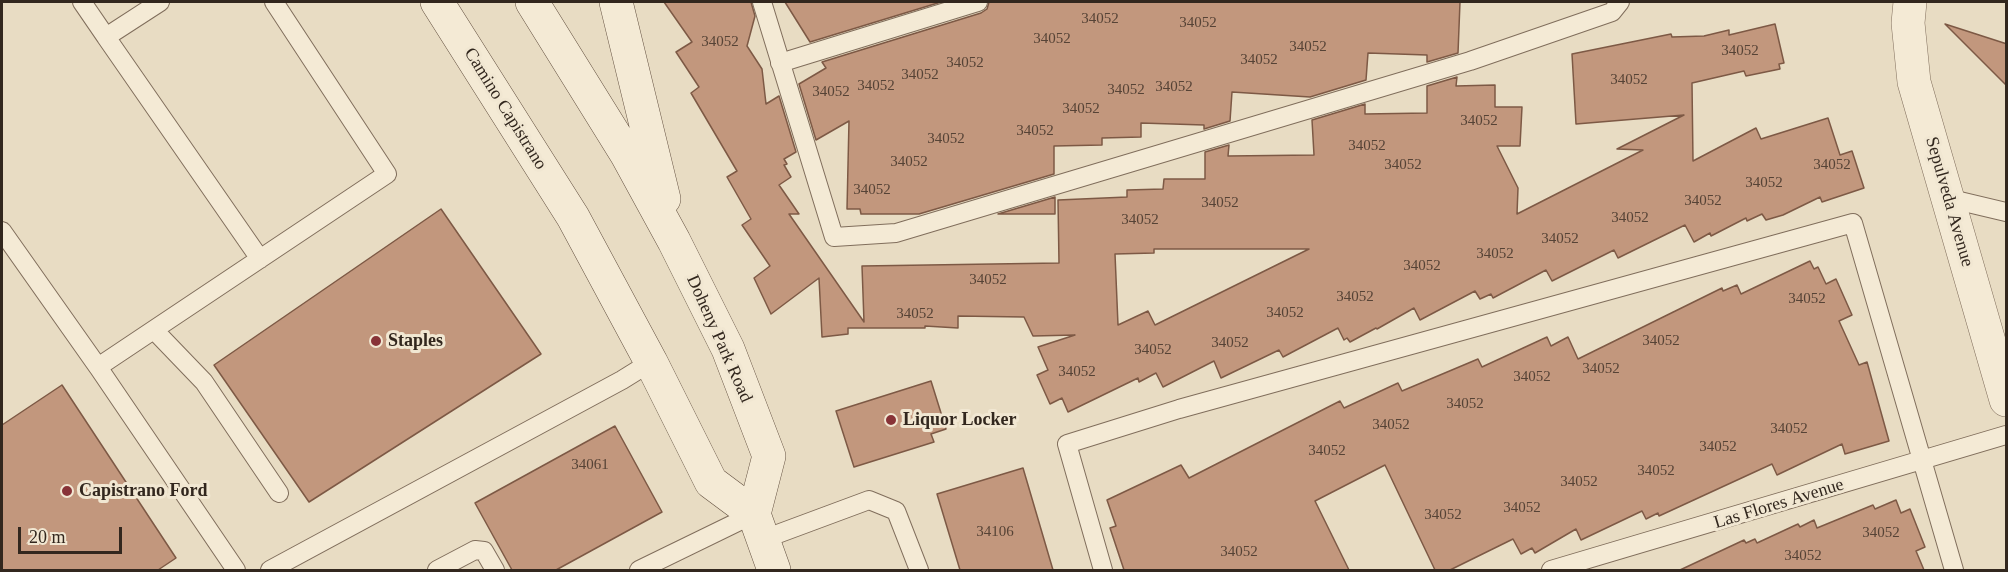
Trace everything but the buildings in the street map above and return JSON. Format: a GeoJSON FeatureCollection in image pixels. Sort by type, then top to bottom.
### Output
{"type":"FeatureCollection","features":[{"type":"Feature","properties":{"kind":"main road","name":"Camino Capistrano"},"geometry":{"type":"LineString","coordinates":[[437,2],[573,217],[651,362]]}},
{"type":"Feature","properties":{"kind":"main road","name":"Doheny Park Road"},"geometry":{"type":"LineString","coordinates":[[532,2],[636,171],[728,349],[769,456],[759,527]]}},
{"type":"Feature","properties":{"kind":"main road"},"geometry":{"type":"LineString","coordinates":[[616,2],[674,241]]}},
{"type":"Feature","properties":{"kind":"main road","name":"Sepulveda Avenue"},"geometry":{"type":"LineString","coordinates":[[1910,2],[1908,23],[1914,82],[2007,400]]}},
{"type":"Feature","properties":{"kind":"main road"},"geometry":{"type":"LineString","coordinates":[[651,362],[711,482],[759,527],[774,570]]}},
{"type":"Feature","properties":{"kind":"lane"},"geometry":{"type":"LineString","coordinates":[[82,2],[260,259]]}},
{"type":"Feature","properties":{"kind":"lane"},"geometry":{"type":"LineString","coordinates":[[106,37],[160,2]]}},
{"type":"Feature","properties":{"kind":"lane"},"geometry":{"type":"LineString","coordinates":[[98,367],[387,174],[274,2]]}},
{"type":"Feature","properties":{"kind":"lane"},"geometry":{"type":"LineString","coordinates":[[762,2],[834,237],[896,233],[1470,61],[1612,12],[1620,2]]}},
{"type":"Feature","properties":{"kind":"lane"},"geometry":{"type":"LineString","coordinates":[[780,63],[978,2]]}},
{"type":"Feature","properties":{"kind":"lane"},"geometry":{"type":"LineString","coordinates":[[1947,198],[2007,212]]}},
{"type":"Feature","properties":{"kind":"lane"},"geometry":{"type":"LineString","coordinates":[[1103,570],[1067,444],[1179,409],[1853,222],[1954,570]]}},
{"type":"Feature","properties":{"kind":"lane"},"geometry":{"type":"LineString","coordinates":[[2,231],[236,570]]}},
{"type":"Feature","properties":{"kind":"lane"},"geometry":{"type":"LineString","coordinates":[[154,330],[204,382],[279,493]]}},
{"type":"Feature","properties":{"kind":"lane"},"geometry":{"type":"LineString","coordinates":[[270,570],[622,380],[651,362]]}},
{"type":"Feature","properties":{"kind":"lane","name":"Las Flores Avenue"},"geometry":{"type":"LineString","coordinates":[[1551,570],[2007,435]]}},
{"type":"Feature","properties":{"kind":"lane"},"geometry":{"type":"LineString","coordinates":[[644,569],[759,527],[869,500],[896,511],[919,570]]}},
{"type":"Feature","properties":{"kind":"lane"},"geometry":{"type":"LineString","coordinates":[[436,570],[475,550],[484,551],[495,570]]}},
{"type":"Feature","properties":{"kind":"place","name":"Staples"},"geometry":{"type":"Point","coordinates":[376,341]}},
{"type":"Feature","properties":{"kind":"place","name":"Liquor Locker"},"geometry":{"type":"Point","coordinates":[891,420]}},
{"type":"Feature","properties":{"kind":"place","name":"Capistrano Ford"},"geometry":{"type":"Point","coordinates":[67,491]}}]}
